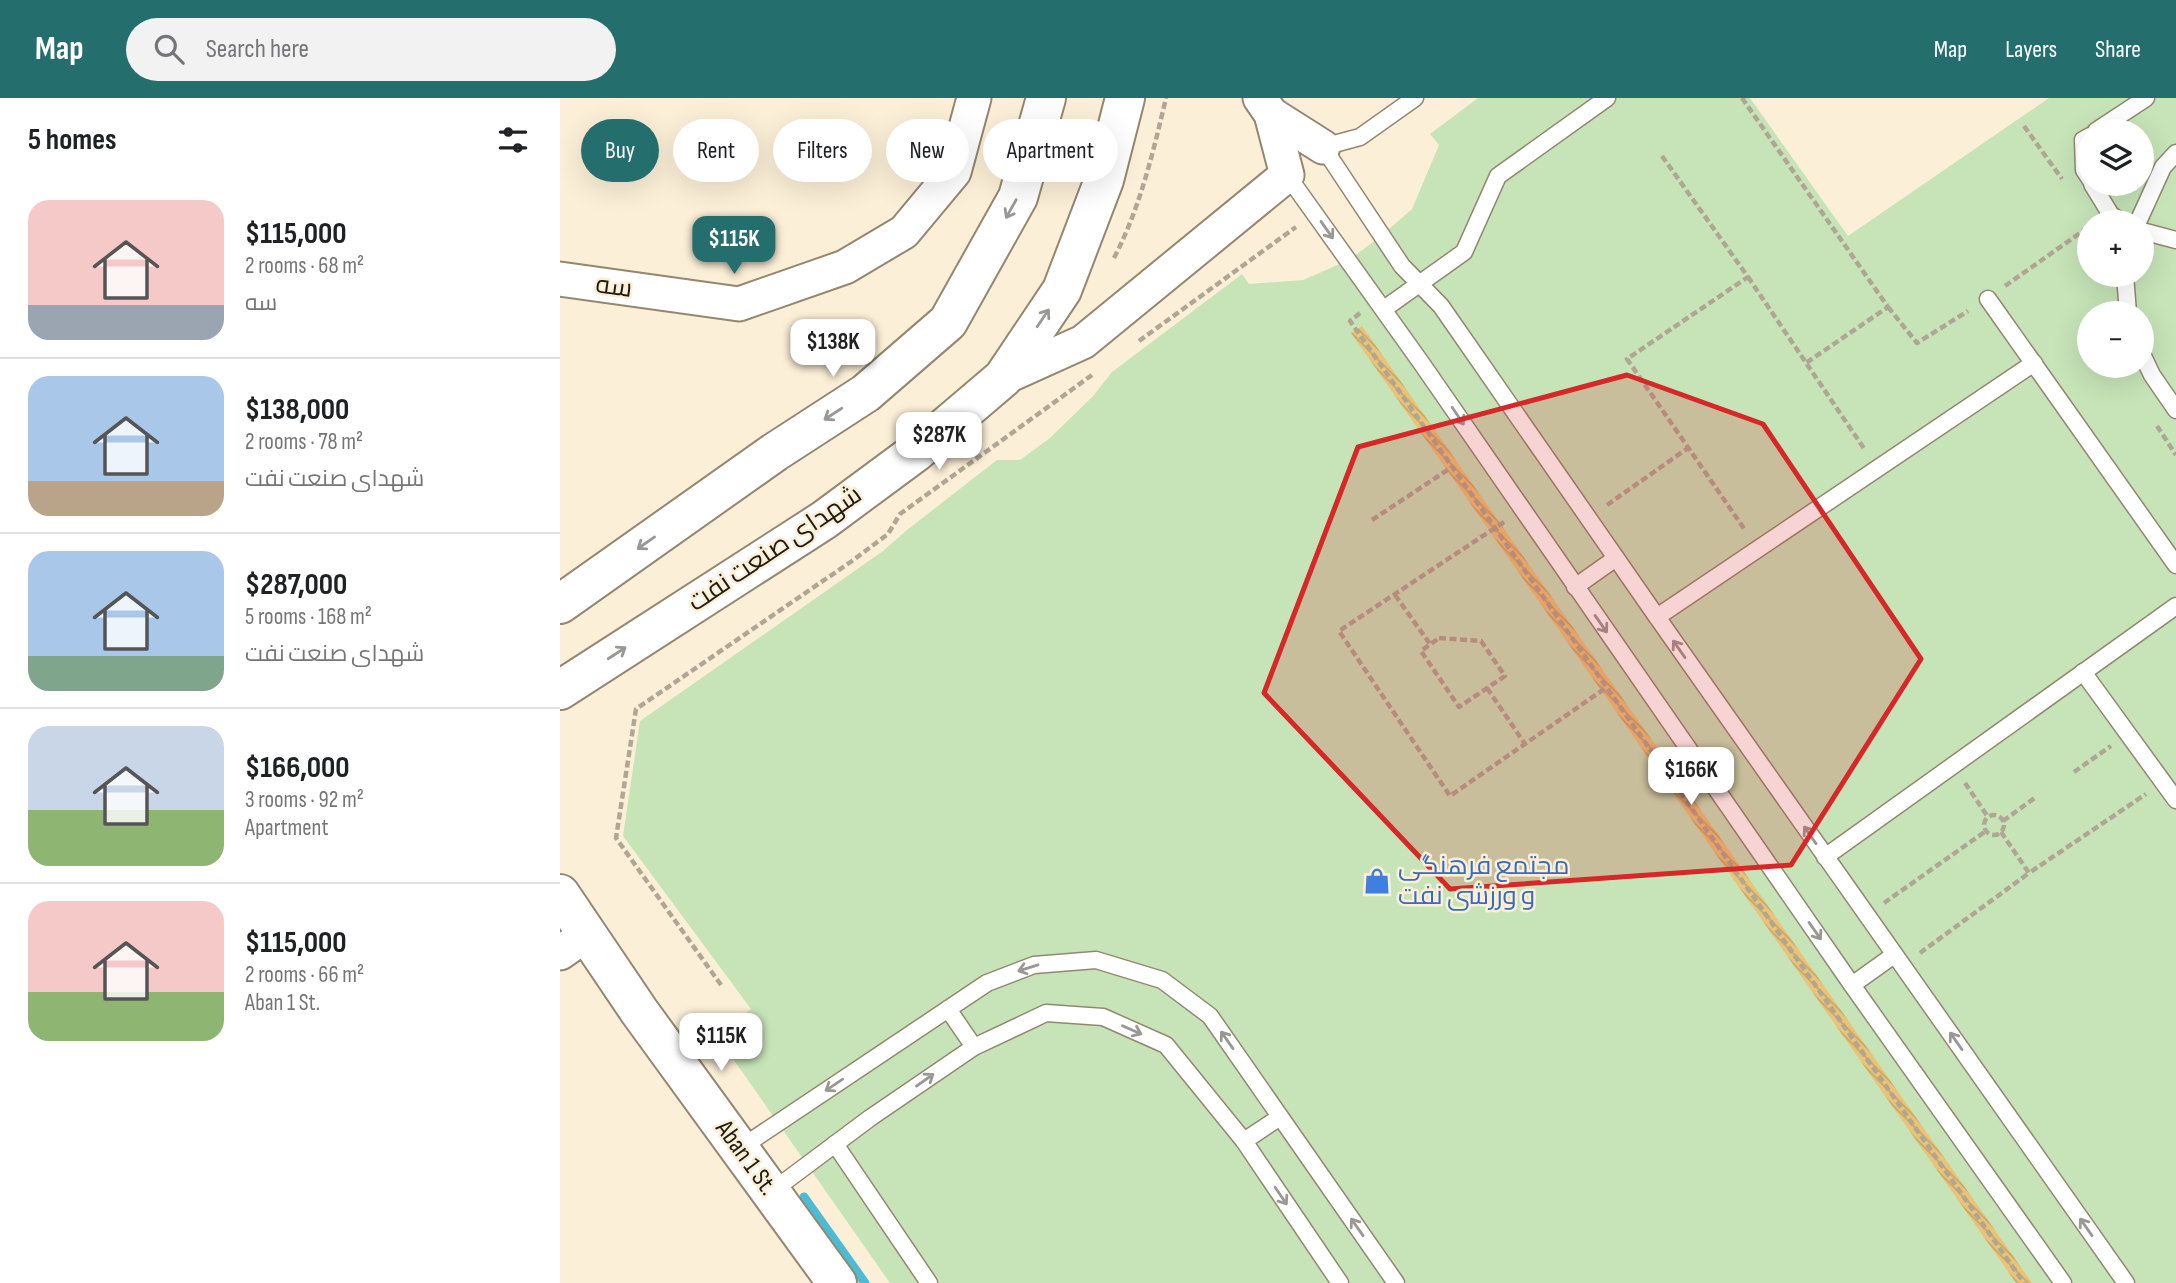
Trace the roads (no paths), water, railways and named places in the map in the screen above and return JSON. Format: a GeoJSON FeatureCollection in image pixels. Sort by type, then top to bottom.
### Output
{"type":"FeatureCollection","features":[{"type":"Feature","properties":{"kind":"main road"},"geometry":{"type":"LineString","coordinates":[[560,604],[775,452],[866,393],[948,322],[1018,197],[1046,98]]}},
{"type":"Feature","properties":{"kind":"main road","name":"شهدای صنعت نفت"},"geometry":{"type":"LineString","coordinates":[[560,690],[824,520],[916,452],[1003,378],[1062,290],[1104,180],[1125,98]]}},
{"type":"Feature","properties":{"kind":"main road","name":"Aban 1 St."},"geometry":{"type":"LineString","coordinates":[[560,894],[573,943],[639,1011],[837,1283]]}},
{"type":"Feature","properties":{"kind":"street","name":"سه"},"geometry":{"type":"LineString","coordinates":[[560,279],[739,304],[845,267],[904,232],[954,172],[974,98]]}},
{"type":"Feature","properties":{"kind":"street"},"geometry":{"type":"LineString","coordinates":[[1003,378],[1083,342],[1287,175],[1266,106]]}},
{"type":"Feature","properties":{"kind":"street"},"geometry":{"type":"LineString","coordinates":[[1266,106],[1323,148]]}},
{"type":"Feature","properties":{"kind":"lane"},"geometry":{"type":"LineString","coordinates":[[1415,98],[1360,137],[1323,148],[1395,256],[1441,306],[2126,1283]]}},
{"type":"Feature","properties":{"kind":"lane"},"geometry":{"type":"LineString","coordinates":[[1381,305],[1419,284],[1464,252],[1498,176],[1607,98]]}},
{"type":"Feature","properties":{"kind":"lane"},"geometry":{"type":"LineString","coordinates":[[2114,119],[2146,98]]}},
{"type":"Feature","properties":{"kind":"lane"},"geometry":{"type":"LineString","coordinates":[[2143,210],[2163,167],[2176,153]]}},
{"type":"Feature","properties":{"kind":"lane"},"geometry":{"type":"LineString","coordinates":[[1287,175],[1381,305],[1852,985],[2063,1283]]}},
{"type":"Feature","properties":{"kind":"lane"},"geometry":{"type":"LineString","coordinates":[[2154,234],[2176,240]]}},
{"type":"Feature","properties":{"kind":"lane"},"geometry":{"type":"LineString","coordinates":[[1988,299],[2176,565]]}},
{"type":"Feature","properties":{"kind":"lane"},"geometry":{"type":"LineString","coordinates":[[1657,617],[2034,363]]}},
{"type":"Feature","properties":{"kind":"lane"},"geometry":{"type":"LineString","coordinates":[[2154,378],[2176,410]]}},
{"type":"Feature","properties":{"kind":"lane"},"geometry":{"type":"LineString","coordinates":[[1575,587],[1616,558]]}},
{"type":"Feature","properties":{"kind":"lane"},"geometry":{"type":"LineString","coordinates":[[1825,856],[2176,606]]}},
{"type":"Feature","properties":{"kind":"lane"},"geometry":{"type":"LineString","coordinates":[[2083,672],[2176,800]]}},
{"type":"Feature","properties":{"kind":"lane"},"geometry":{"type":"LineString","coordinates":[[1852,985],[1894,955]]}},
{"type":"Feature","properties":{"kind":"lane"},"geometry":{"type":"LineString","coordinates":[[739,1149],[987,983],[1034,965],[1096,960],[1162,979],[1210,1016],[1396,1283]]}},
{"type":"Feature","properties":{"kind":"lane"},"geometry":{"type":"LineString","coordinates":[[948,1009],[974,1047]]}},
{"type":"Feature","properties":{"kind":"lane"},"geometry":{"type":"LineString","coordinates":[[771,1192],[974,1047],[1046,1013],[1104,1017],[1166,1045],[1244,1142],[1340,1283]]}},
{"type":"Feature","properties":{"kind":"lane"},"geometry":{"type":"LineString","coordinates":[[1244,1142],[1280,1117]]}},
{"type":"Feature","properties":{"kind":"lane"},"geometry":{"type":"LineString","coordinates":[[835,1144],[929,1283]]}},
{"type":"Feature","properties":{"kind":"waterway"},"geometry":{"type":"LineString","coordinates":[[804,1197],[865,1283]]}},
{"type":"Feature","properties":{"kind":"place","name":"مجتمع فرهنگى و ورزشى نفت"},"geometry":{"type":"Point","coordinates":[1377,881]}}]}
